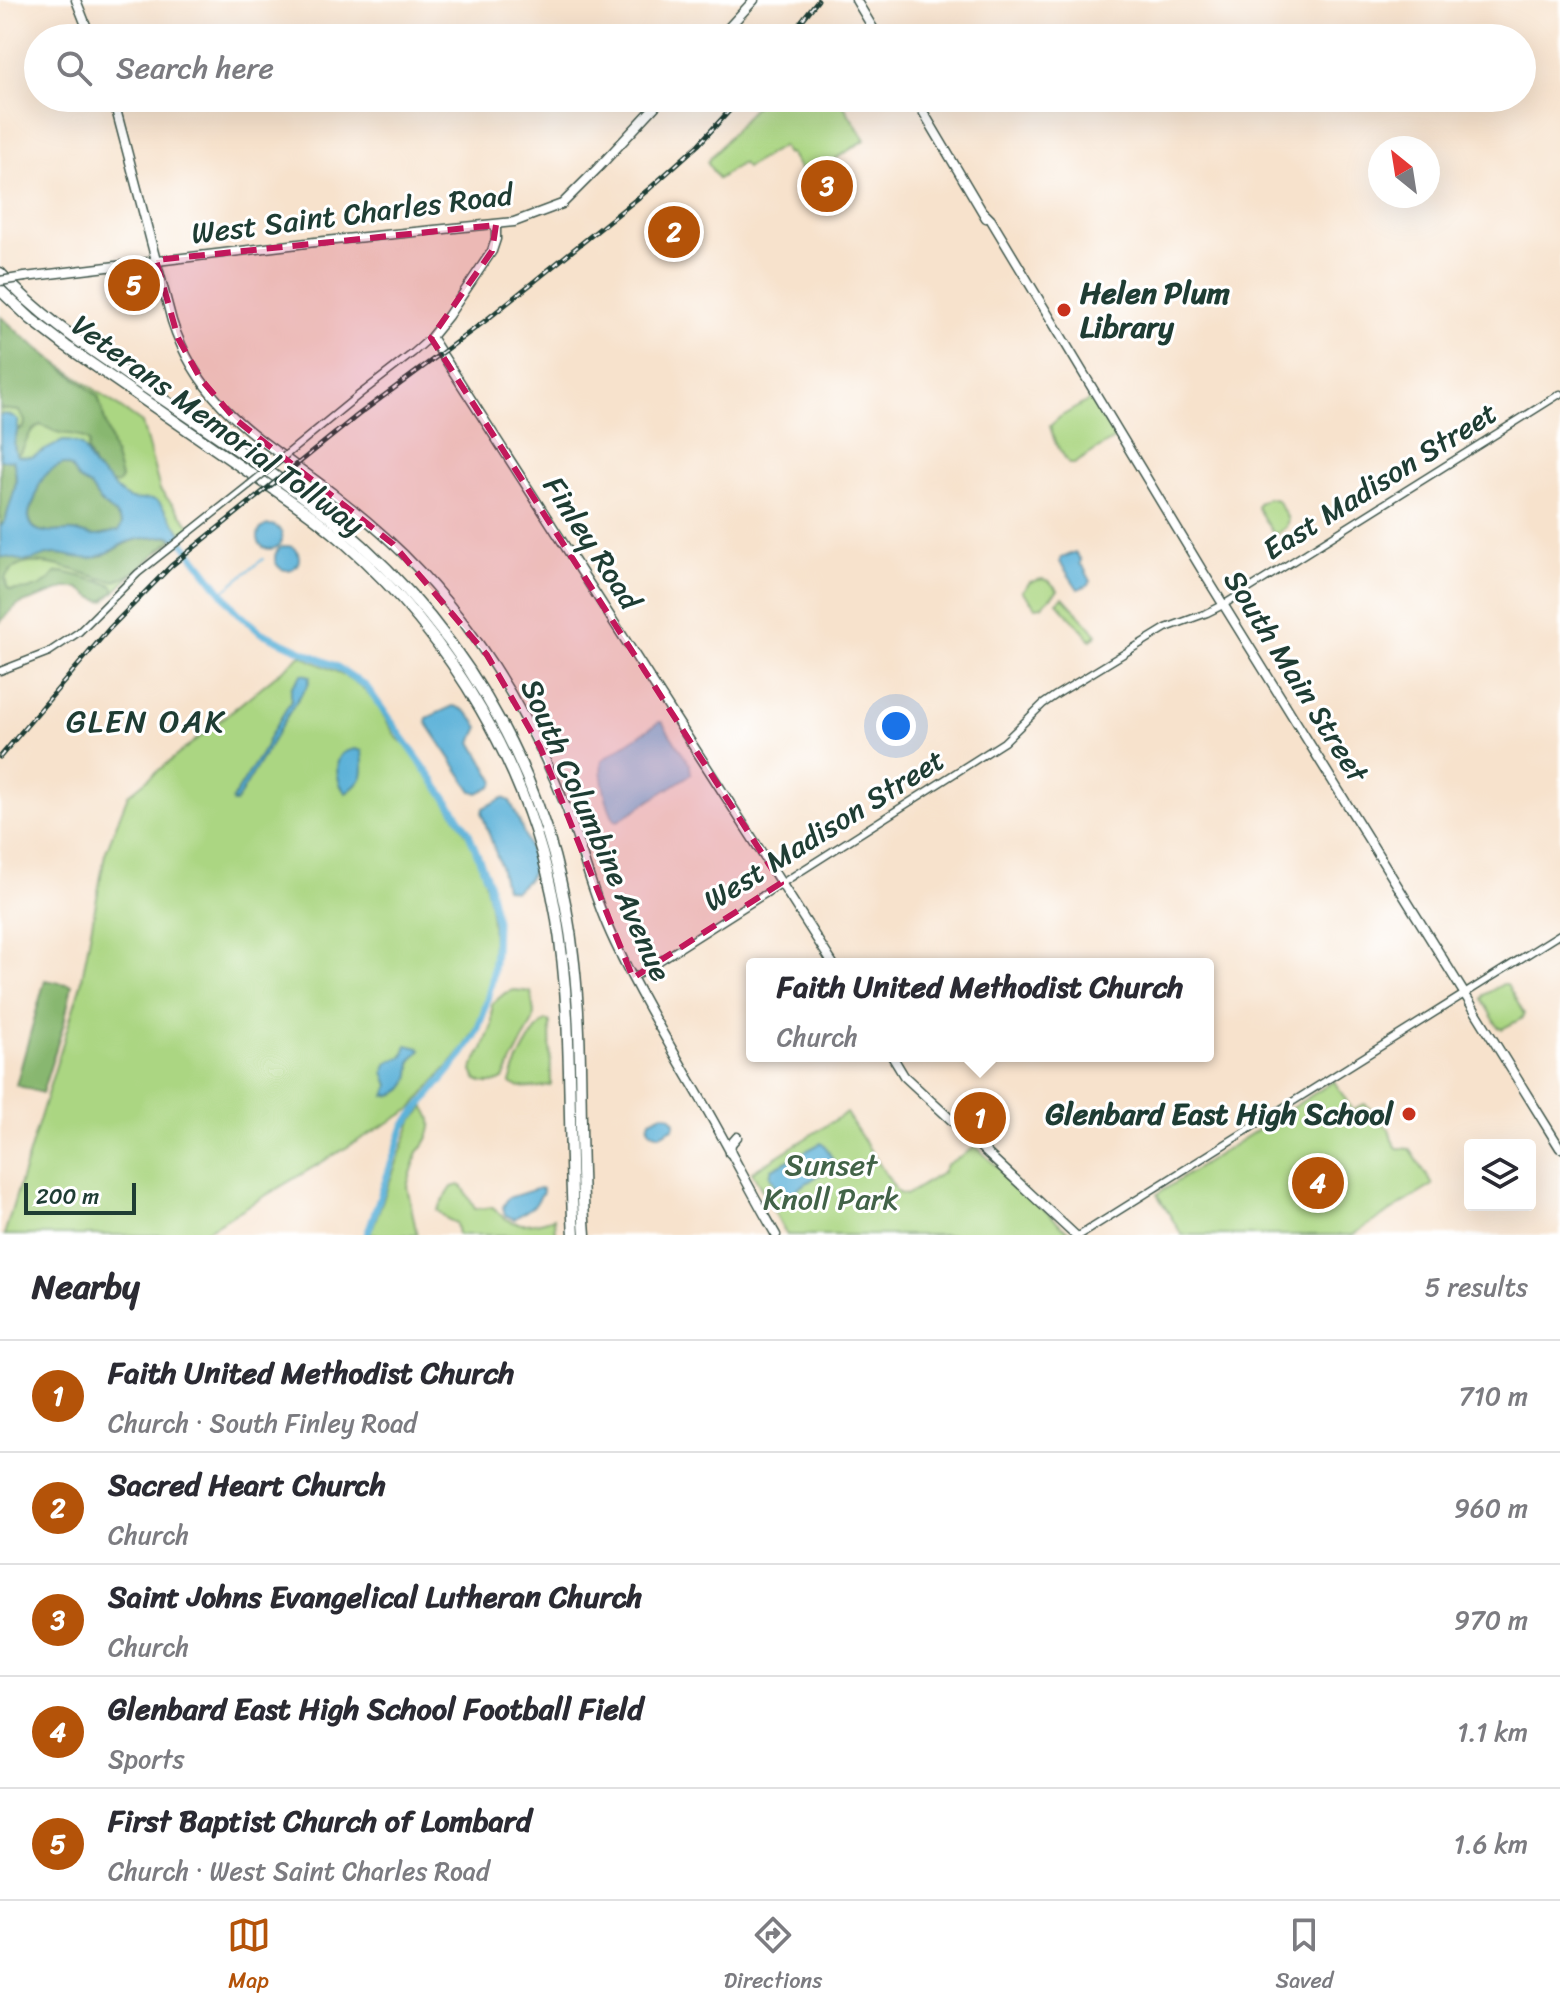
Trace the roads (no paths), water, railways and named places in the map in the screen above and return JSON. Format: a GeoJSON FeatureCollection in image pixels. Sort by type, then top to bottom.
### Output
{"type":"FeatureCollection","features":[{"type":"Feature","properties":{"kind":"highway","name":"Veterans Memorial Tollway"},"geometry":{"type":"LineString","coordinates":[[0,273],[72,337],[297,491],[356,538],[422,606],[479,685],[504,728],[529,783],[553,850],[566,909],[577,993],[585,1235]]}},
{"type":"Feature","properties":{"kind":"highway","name":"Veterans Memorial Tollway"},"geometry":{"type":"LineString","coordinates":[[0,290],[66,346],[289,500],[343,541],[379,574],[413,612],[476,701],[518,786],[541,852],[556,912],[566,995],[574,1235]]}},
{"type":"Feature","properties":{"kind":"main road"},"geometry":{"type":"LineString","coordinates":[[76,0],[85,24]]}},
{"type":"Feature","properties":{"kind":"main road"},"geometry":{"type":"LineString","coordinates":[[732,24],[754,0]]}},
{"type":"Feature","properties":{"kind":"main road"},"geometry":{"type":"LineString","coordinates":[[856,0],[871,24]]}},
{"type":"Feature","properties":{"kind":"main road","name":"South Columbine Avenue"},"geometry":{"type":"LineString","coordinates":[[117,112],[178,338],[192,366],[211,393],[257,439],[333,493],[393,544],[421,572],[487,655],[540,747],[566,807],[607,924],[633,978],[776,1235]]}},
{"type":"Feature","properties":{"kind":"main road","name":"West Saint Charles Road"},"geometry":{"type":"LineString","coordinates":[[0,281],[156,260],[521,220],[562,204],[650,112]]}},
{"type":"Feature","properties":{"kind":"main road","name":"South Main Street"},"geometry":{"type":"LineString","coordinates":[[923,112],[1223,605],[1560,1148]]}},
{"type":"Feature","properties":{"kind":"main road"},"geometry":{"type":"LineString","coordinates":[[431,337],[492,251],[496,225]]}},
{"type":"Feature","properties":{"kind":"main road","name":"Finley Road"},"geometry":{"type":"LineString","coordinates":[[431,337],[829,958]]}},
{"type":"Feature","properties":{"kind":"main road"},"geometry":{"type":"LineString","coordinates":[[896,1062],[904,1076],[1078,1235]]}},
{"type":"Feature","properties":{"kind":"main road"},"geometry":{"type":"LineString","coordinates":[[722,1138],[737,1137],[731,1144],[730,1153]]}},
{"type":"Feature","properties":{"kind":"street"},"geometry":{"type":"LineString","coordinates":[[0,671],[37,657],[70,639],[130,580],[431,337]]}},
{"type":"Feature","properties":{"kind":"street","name":"East Madison Street"},"geometry":{"type":"LineString","coordinates":[[1223,605],[1560,394]]}},
{"type":"Feature","properties":{"kind":"street","name":"West Madison Street"},"geometry":{"type":"LineString","coordinates":[[633,978],[1004,742],[1047,700],[1166,628],[1223,605]]}},
{"type":"Feature","properties":{"kind":"street"},"geometry":{"type":"LineString","coordinates":[[1078,1235],[1560,934]]}},
{"type":"Feature","properties":{"kind":"water"},"geometry":{"type":"Polygon","coordinates":[[[4,414],[18,420],[14,447],[17,456],[32,457],[63,441],[77,443],[116,490],[135,500],[158,502],[181,533],[173,539],[171,536],[132,540],[93,558],[55,554],[25,561],[0,557],[0,527],[6,518],[16,479],[13,460],[0,460],[0,416],[4,414]],[[63,464],[48,472],[42,480],[29,512],[31,525],[40,531],[74,531],[92,536],[119,531],[122,525],[116,515],[99,500],[90,486],[79,480],[71,467],[63,464]]]}},
{"type":"Feature","properties":{"kind":"water"},"geometry":{"type":"Polygon","coordinates":[[[270,525],[279,528],[282,537],[279,546],[270,549],[261,546],[258,537],[261,528],[270,525]]]}},
{"type":"Feature","properties":{"kind":"water"},"geometry":{"type":"Polygon","coordinates":[[[287,546],[296,549],[299,558],[296,567],[287,570],[278,567],[275,558],[278,549],[287,546]]]}},
{"type":"Feature","properties":{"kind":"water"},"geometry":{"type":"Polygon","coordinates":[[[1075,552],[1091,581],[1078,589],[1060,562],[1061,558],[1075,552]]]}},
{"type":"Feature","properties":{"kind":"water"},"geometry":{"type":"Polygon","coordinates":[[[302,674],[310,676],[308,685],[236,802],[233,802],[291,701],[291,688],[302,674]]]}},
{"type":"Feature","properties":{"kind":"water"},"geometry":{"type":"Polygon","coordinates":[[[453,706],[465,711],[479,727],[472,742],[495,782],[478,793],[472,791],[426,722],[427,718],[453,706]]]}},
{"type":"Feature","properties":{"kind":"water"},"geometry":{"type":"Polygon","coordinates":[[[662,722],[690,765],[691,774],[618,821],[615,820],[604,791],[602,760],[662,722]]]}},
{"type":"Feature","properties":{"kind":"water"},"geometry":{"type":"Polygon","coordinates":[[[355,749],[362,751],[362,775],[346,793],[339,780],[339,758],[355,749]]]}},
{"type":"Feature","properties":{"kind":"water"},"geometry":{"type":"Polygon","coordinates":[[[503,798],[510,801],[513,807],[533,861],[531,874],[514,891],[505,888],[482,814],[483,808],[503,798]]]}},
{"type":"Feature","properties":{"kind":"water"},"geometry":{"type":"Polygon","coordinates":[[[407,1045],[421,1050],[411,1061],[407,1084],[399,1092],[385,1096],[389,1085],[384,1073],[387,1065],[403,1057],[407,1045]]]}},
{"type":"Feature","properties":{"kind":"water"},"geometry":{"type":"Polygon","coordinates":[[[663,1114],[675,1122],[673,1128],[660,1135],[651,1132],[648,1127],[650,1120],[663,1114]]]}},
{"type":"Feature","properties":{"kind":"water"},"geometry":{"type":"Polygon","coordinates":[[[821,1143],[834,1162],[833,1166],[786,1196],[780,1195],[770,1176],[772,1169],[821,1143]]]}},
{"type":"Feature","properties":{"kind":"water"},"geometry":{"type":"Polygon","coordinates":[[[539,1188],[543,1192],[535,1205],[514,1219],[505,1215],[503,1207],[508,1198],[539,1188]]]}},
{"type":"Feature","properties":{"kind":"waterway"},"geometry":{"type":"LineString","coordinates":[[178,536],[236,611],[260,632],[337,667],[366,686],[468,831],[488,881],[496,921],[492,980],[484,1012],[475,1036],[459,1059],[404,1126],[367,1235]]}},
{"type":"Feature","properties":{"kind":"waterway"},"geometry":{"type":"LineString","coordinates":[[221,593],[263,559]]}},
{"type":"Feature","properties":{"kind":"railway"},"geometry":{"type":"LineString","coordinates":[[799,24],[818,0]]}},
{"type":"Feature","properties":{"kind":"railway"},"geometry":{"type":"LineString","coordinates":[[0,757],[109,629],[171,566],[358,415],[485,321],[649,189],[698,145],[728,112]]}},
{"type":"Feature","properties":{"kind":"place","name":"Saint Johns Evangelical Lutheran Church"},"geometry":{"type":"Point","coordinates":[827,186]}},
{"type":"Feature","properties":{"kind":"place","name":"Sacred Heart Church"},"geometry":{"type":"Point","coordinates":[674,232]}},
{"type":"Feature","properties":{"kind":"place","name":"First Baptist Church of Lombard"},"geometry":{"type":"Point","coordinates":[134,285]}},
{"type":"Feature","properties":{"kind":"place","name":"Helen Plum Library"},"geometry":{"type":"Point","coordinates":[1064,310]}},
{"type":"Feature","properties":{"kind":"place","name":"Glenbard East High School"},"geometry":{"type":"Point","coordinates":[1409,1114]}},
{"type":"Feature","properties":{"kind":"place","name":"Faith United Methodist Church"},"geometry":{"type":"Point","coordinates":[980,1118]}},
{"type":"Feature","properties":{"kind":"place","name":"Glenbard East High School Football Field"},"geometry":{"type":"Point","coordinates":[1318,1183]}},
{"type":"Feature","properties":{"kind":"district","name":"GLEN OAK"},"geometry":{"type":"Point","coordinates":[146,721]}},
{"type":"Feature","properties":{"kind":"park label","name":"Sunset Knoll Park"},"geometry":{"type":"Point","coordinates":[831,1182]}}]}
